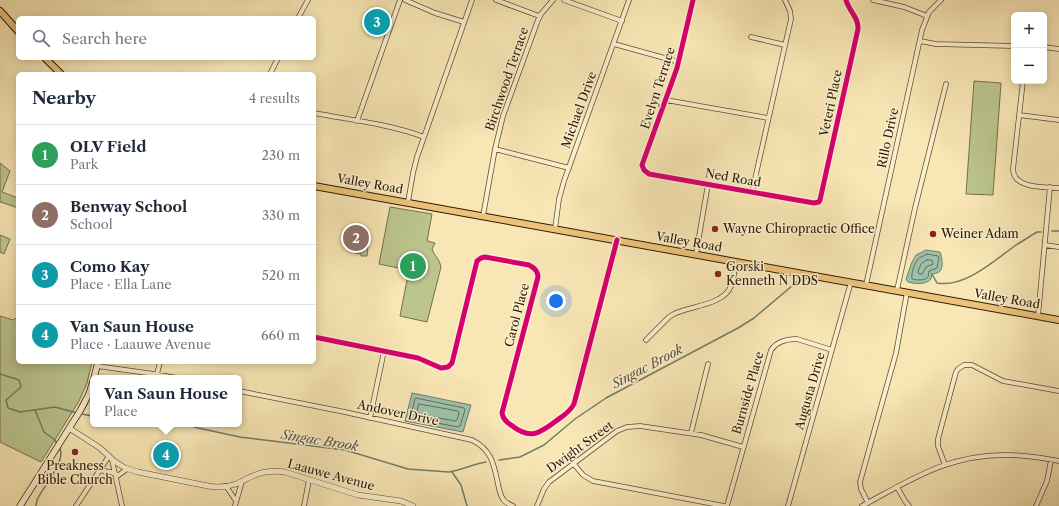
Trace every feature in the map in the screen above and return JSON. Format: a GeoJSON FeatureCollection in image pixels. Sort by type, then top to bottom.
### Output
{"type":"FeatureCollection","features":[{"type":"Feature","properties":{"kind":"main road"},"geometry":{"type":"LineString","coordinates":[[0,11],[16,29]]}},
{"type":"Feature","properties":{"kind":"main road"},"geometry":{"type":"LineString","coordinates":[[47,60],[59,72]]}},
{"type":"Feature","properties":{"kind":"main road","name":"Valley Road"},"geometry":{"type":"LineString","coordinates":[[316,186],[1059,320]]}},
{"type":"Feature","properties":{"kind":"main road"},"geometry":{"type":"LineString","coordinates":[[95,375],[98,364]]}},
{"type":"Feature","properties":{"kind":"main road"},"geometry":{"type":"LineString","coordinates":[[20,506],[79,413],[90,391]]}},
{"type":"Feature","properties":{"kind":"street"},"geometry":{"type":"LineString","coordinates":[[299,16],[308,0]]}},
{"type":"Feature","properties":{"kind":"street"},"geometry":{"type":"LineString","coordinates":[[357,121],[400,0]]}},
{"type":"Feature","properties":{"kind":"street"},"geometry":{"type":"LineString","coordinates":[[405,0],[435,13],[464,22]]}},
{"type":"Feature","properties":{"kind":"street"},"geometry":{"type":"LineString","coordinates":[[408,202],[414,165],[472,0]]}},
{"type":"Feature","properties":{"kind":"street"},"geometry":{"type":"LineString","coordinates":[[496,0],[539,16]]}},
{"type":"Feature","properties":{"kind":"street","name":"Birchwood Terrace"},"geometry":{"type":"LineString","coordinates":[[483,216],[495,149],[503,116],[539,16],[553,0]]}},
{"type":"Feature","properties":{"kind":"street"},"geometry":{"type":"LineString","coordinates":[[564,0],[622,20]]}},
{"type":"Feature","properties":{"kind":"street","name":"Michael Drive"},"geometry":{"type":"LineString","coordinates":[[554,229],[561,192],[629,0]]}},
{"type":"Feature","properties":{"kind":"street","name":"Evelyn Terrace"},"geometry":{"type":"LineString","coordinates":[[654,174],[646,172],[642,165],[679,62],[693,0]]}},
{"type":"Feature","properties":{"kind":"street"},"geometry":{"type":"LineString","coordinates":[[752,192],[791,16],[789,6],[785,0]]}},
{"type":"Feature","properties":{"kind":"street","name":"Veteri Place"},"geometry":{"type":"LineString","coordinates":[[809,202],[817,203],[820,200],[858,29],[857,20],[846,0]]}},
{"type":"Feature","properties":{"kind":"street"},"geometry":{"type":"LineString","coordinates":[[873,0],[904,7],[928,16]]}},
{"type":"Feature","properties":{"kind":"street","name":"Rillo Drive"},"geometry":{"type":"LineString","coordinates":[[866,285],[922,30],[928,16],[940,0]]}},
{"type":"Feature","properties":{"kind":"street"},"geometry":{"type":"LineString","coordinates":[[751,37],[785,45]]}},
{"type":"Feature","properties":{"kind":"street"},"geometry":{"type":"LineString","coordinates":[[920,40],[936,44],[1011,46]]}},
{"type":"Feature","properties":{"kind":"street"},"geometry":{"type":"LineString","coordinates":[[614,44],[679,62]]}},
{"type":"Feature","properties":{"kind":"street"},"geometry":{"type":"LineString","coordinates":[[1047,47],[1059,49]]}},
{"type":"Feature","properties":{"kind":"street"},"geometry":{"type":"LineString","coordinates":[[271,72],[277,60]]}},
{"type":"Feature","properties":{"kind":"street"},"geometry":{"type":"LineString","coordinates":[[897,290],[915,208],[946,84]]}},
{"type":"Feature","properties":{"kind":"street"},"geometry":{"type":"LineString","coordinates":[[1023,84],[1013,169],[1014,176],[1023,184],[1059,188]]}},
{"type":"Feature","properties":{"kind":"street"},"geometry":{"type":"LineString","coordinates":[[666,100],[768,118]]}},
{"type":"Feature","properties":{"kind":"street"},"geometry":{"type":"LineString","coordinates":[[316,113],[403,130],[424,137]]}},
{"type":"Feature","properties":{"kind":"street"},"geometry":{"type":"LineString","coordinates":[[1019,115],[1059,120]]}},
{"type":"Feature","properties":{"kind":"street"},"geometry":{"type":"LineString","coordinates":[[495,149],[569,168]]}},
{"type":"Feature","properties":{"kind":"street","name":"Ned Road"},"geometry":{"type":"LineString","coordinates":[[654,174],[809,202]]}},
{"type":"Feature","properties":{"kind":"street"},"geometry":{"type":"LineString","coordinates":[[696,254],[708,184]]}},
{"type":"Feature","properties":{"kind":"street"},"geometry":{"type":"LineString","coordinates":[[1038,316],[1050,187]]}},
{"type":"Feature","properties":{"kind":"street","name":"Carol Place"},"geometry":{"type":"LineString","coordinates":[[316,337],[418,358],[438,367],[445,368],[452,363],[477,261],[485,257],[532,266],[537,271],[538,277],[502,416],[505,421],[517,430],[531,434],[540,432],[566,414],[574,404],[617,240]]}},
{"type":"Feature","properties":{"kind":"street"},"geometry":{"type":"LineString","coordinates":[[1045,244],[1059,247]]}},
{"type":"Feature","properties":{"kind":"street"},"geometry":{"type":"LineString","coordinates":[[646,340],[674,314],[717,300],[726,294],[732,285],[736,261]]}},
{"type":"Feature","properties":{"kind":"street","name":"Augusta Drive"},"geometry":{"type":"LineString","coordinates":[[788,506],[851,282]]}},
{"type":"Feature","properties":{"kind":"street"},"geometry":{"type":"LineString","coordinates":[[868,503],[861,489],[860,482],[896,353],[907,292]]}},
{"type":"Feature","properties":{"kind":"street","name":"Burnside Place"},"geometry":{"type":"LineString","coordinates":[[727,506],[768,359],[774,346],[786,340],[797,339],[832,350]]}},
{"type":"Feature","properties":{"kind":"street"},"geometry":{"type":"LineString","coordinates":[[370,418],[384,351]]}},
{"type":"Feature","properties":{"kind":"street"},"geometry":{"type":"LineString","coordinates":[[98,364],[162,375]]}},
{"type":"Feature","properties":{"kind":"street"},"geometry":{"type":"LineString","coordinates":[[157,374],[160,364]]}},
{"type":"Feature","properties":{"kind":"street"},"geometry":{"type":"LineString","coordinates":[[691,433],[708,364]]}},
{"type":"Feature","properties":{"kind":"street"},"geometry":{"type":"LineString","coordinates":[[944,465],[938,446],[938,439],[956,372],[964,365],[972,365],[1003,381],[1059,391]]}},
{"type":"Feature","properties":{"kind":"street","name":"Andover Drive"},"geometry":{"type":"LineString","coordinates":[[242,392],[467,438],[478,442],[485,448],[491,458],[502,499],[513,506]]}},
{"type":"Feature","properties":{"kind":"street","name":"Dwight Street"},"geometry":{"type":"LineString","coordinates":[[537,506],[544,489],[549,482],[617,431],[627,427],[640,426],[691,433],[743,447]]}},
{"type":"Feature","properties":{"kind":"street","name":"Laauwe Avenue"},"geometry":{"type":"LineString","coordinates":[[69,428],[100,448],[120,465],[138,472],[219,488],[235,484],[265,472],[285,472],[358,495],[401,502],[413,506]]}},
{"type":"Feature","properties":{"kind":"street"},"geometry":{"type":"LineString","coordinates":[[862,506],[919,475],[944,465],[970,458],[997,455],[1025,456],[1059,461]]}},
{"type":"Feature","properties":{"kind":"street"},"geometry":{"type":"LineString","coordinates":[[76,506],[99,470],[110,457]]}},
{"type":"Feature","properties":{"kind":"street"},"geometry":{"type":"LineString","coordinates":[[110,457],[116,476],[122,506]]}},
{"type":"Feature","properties":{"kind":"street"},"geometry":{"type":"LineString","coordinates":[[1036,506],[1047,481],[1051,460]]}},
{"type":"Feature","properties":{"kind":"street"},"geometry":{"type":"LineString","coordinates":[[573,463],[583,475],[593,480],[724,506]]}},
{"type":"Feature","properties":{"kind":"street"},"geometry":{"type":"LineString","coordinates":[[116,476],[127,469]]}},
{"type":"Feature","properties":{"kind":"street"},"geometry":{"type":"LineString","coordinates":[[99,470],[110,472],[116,476]]}},
{"type":"Feature","properties":{"kind":"street"},"geometry":{"type":"LineString","coordinates":[[304,506],[309,480]]}},
{"type":"Feature","properties":{"kind":"street"},"geometry":{"type":"LineString","coordinates":[[235,504],[242,481]]}},
{"type":"Feature","properties":{"kind":"street"},"geometry":{"type":"LineString","coordinates":[[226,486],[235,504]]}},
{"type":"Feature","properties":{"kind":"street"},"geometry":{"type":"LineString","coordinates":[[897,487],[905,501],[910,506]]}},
{"type":"Feature","properties":{"kind":"green space"},"geometry":{"type":"Polygon","coordinates":[[[974,81],[1001,83],[993,195],[966,194],[974,81]]]}},
{"type":"Feature","properties":{"kind":"green space"},"geometry":{"type":"Polygon","coordinates":[[[0,163],[10,171],[2,192],[16,197],[16,207],[0,202],[0,163]]]}},
{"type":"Feature","properties":{"kind":"green space"},"geometry":{"type":"Polygon","coordinates":[[[390,207],[432,214],[427,241],[435,243],[432,249],[441,267],[427,322],[400,316],[409,270],[379,264],[390,207]]]}},
{"type":"Feature","properties":{"kind":"green space"},"geometry":{"type":"Polygon","coordinates":[[[0,235],[10,239],[4,254],[0,252],[0,235]]]}},
{"type":"Feature","properties":{"kind":"green space"},"geometry":{"type":"Polygon","coordinates":[[[356,245],[368,247],[367,256],[361,256],[361,254],[355,253],[356,245]]]}},
{"type":"Feature","properties":{"kind":"green space"},"geometry":{"type":"Polygon","coordinates":[[[0,316],[13,320],[16,318],[16,364],[92,364],[87,383],[79,401],[41,462],[0,442],[0,316]]]}},
{"type":"Feature","properties":{"kind":"water"},"geometry":{"type":"Polygon","coordinates":[[[926,250],[940,252],[942,262],[941,270],[938,273],[932,274],[929,281],[917,284],[908,282],[906,279],[912,262],[916,255],[926,250]]]}},
{"type":"Feature","properties":{"kind":"water"},"geometry":{"type":"Polygon","coordinates":[[[412,393],[471,405],[463,432],[405,421],[412,393]]]}},
{"type":"Feature","properties":{"kind":"waterway"},"geometry":{"type":"LineString","coordinates":[[1052,231],[1059,231]]}},
{"type":"Feature","properties":{"kind":"waterway"},"geometry":{"type":"LineString","coordinates":[[932,274],[937,283],[948,283],[969,277],[979,272],[1016,245],[1037,232],[1041,232]]}},
{"type":"Feature","properties":{"kind":"waterway","name":"Singac Brook"},"geometry":{"type":"LineString","coordinates":[[499,460],[520,457],[544,445],[575,419],[606,398],[754,318],[799,280]]}},
{"type":"Feature","properties":{"kind":"waterway","name":"Singac Brook"},"geometry":{"type":"LineString","coordinates":[[0,374],[19,380],[21,387],[6,400],[8,408],[20,412],[55,407],[77,413]]}},
{"type":"Feature","properties":{"kind":"waterway"},"geometry":{"type":"LineString","coordinates":[[35,410],[44,432],[55,440],[57,444]]}},
{"type":"Feature","properties":{"kind":"waterway","name":"Singac Brook"},"geometry":{"type":"LineString","coordinates":[[81,414],[90,416]]}},
{"type":"Feature","properties":{"kind":"waterway","name":"Singac Brook"},"geometry":{"type":"LineString","coordinates":[[195,427],[240,437],[345,450],[408,469],[449,472],[486,462]]}},
{"type":"Feature","properties":{"kind":"waterway"},"geometry":{"type":"LineString","coordinates":[[36,506],[37,500],[53,474],[60,459],[61,453],[59,447]]}},
{"type":"Feature","properties":{"kind":"waterway","name":"Singac Brook"},"geometry":{"type":"LineString","coordinates":[[452,472],[461,485],[467,506]]}},
{"type":"Feature","properties":{"kind":"cycle path"},"geometry":{"type":"LineString","coordinates":[[693,0],[677,68],[642,165],[644,170],[649,174],[814,203],[819,202],[820,200],[858,29],[857,21],[846,0]]}},
{"type":"Feature","properties":{"kind":"cycle path"},"geometry":{"type":"LineString","coordinates":[[316,337],[418,358],[441,368],[448,367],[452,363],[477,261],[485,257],[529,265],[536,270],[538,277],[502,413],[506,421],[518,430],[524,433],[534,434],[550,426],[566,414],[574,404],[617,240]]}},
{"type":"Feature","properties":{"kind":"place","name":"Como Kay"},"geometry":{"type":"Point","coordinates":[377,22]}},
{"type":"Feature","properties":{"kind":"place","name":"Wayne Chiropractic Office"},"geometry":{"type":"Point","coordinates":[715,229]}},
{"type":"Feature","properties":{"kind":"place","name":"Weiner Adam"},"geometry":{"type":"Point","coordinates":[933,234]}},
{"type":"Feature","properties":{"kind":"place","name":"Benway School"},"geometry":{"type":"Point","coordinates":[356,238]}},
{"type":"Feature","properties":{"kind":"place","name":"OLV Field"},"geometry":{"type":"Point","coordinates":[413,266]}},
{"type":"Feature","properties":{"kind":"place","name":"Gorski Kenneth N DDS"},"geometry":{"type":"Point","coordinates":[718,274]}},
{"type":"Feature","properties":{"kind":"place","name":"Preakness Bible Church"},"geometry":{"type":"Point","coordinates":[75,452]}},
{"type":"Feature","properties":{"kind":"place","name":"Van Saun House"},"geometry":{"type":"Point","coordinates":[166,455]}}]}
